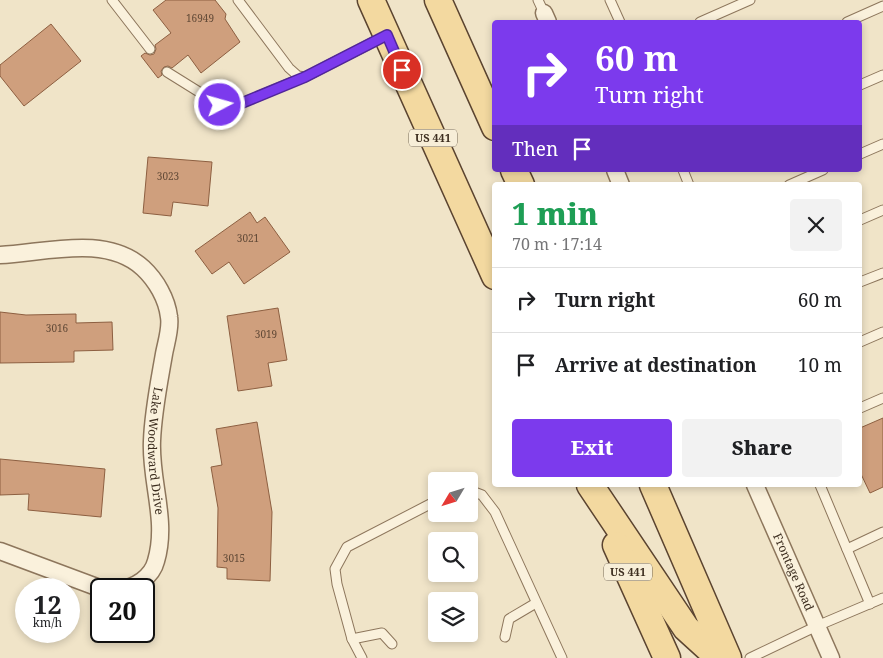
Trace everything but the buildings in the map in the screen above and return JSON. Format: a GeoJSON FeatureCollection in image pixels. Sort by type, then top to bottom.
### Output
{"type":"FeatureCollection","features":[{"type":"Feature","properties":{"kind":"main road","name":"US 441"},"geometry":{"type":"LineString","coordinates":[[371,0],[492,269]]}},
{"type":"Feature","properties":{"kind":"main road"},"geometry":{"type":"LineString","coordinates":[[438,0],[492,120]]}},
{"type":"Feature","properties":{"kind":"main road","name":"US 441"},"geometry":{"type":"LineString","coordinates":[[591,487],[667,658]]}},
{"type":"Feature","properties":{"kind":"main road"},"geometry":{"type":"LineString","coordinates":[[591,487],[686,628],[721,658]]}},
{"type":"Feature","properties":{"kind":"main road"},"geometry":{"type":"LineString","coordinates":[[653,487],[728,658]]}},
{"type":"Feature","properties":{"kind":"street","name":"Lake Woodward Drive"},"geometry":{"type":"LineString","coordinates":[[0,255],[79,248],[103,249],[119,253],[131,258],[144,268],[167,302],[170,319],[152,441],[152,460],[160,522],[156,562],[149,575],[145,578]]}},
{"type":"Feature","properties":{"kind":"street","name":"Frontage Road"},"geometry":{"type":"LineString","coordinates":[[756,487],[831,658]]}},
{"type":"Feature","properties":{"kind":"street"},"geometry":{"type":"LineString","coordinates":[[0,551],[90,585]]}},
{"type":"Feature","properties":{"kind":"lane"},"geometry":{"type":"LineString","coordinates":[[112,0],[150,49]]}},
{"type":"Feature","properties":{"kind":"lane"},"geometry":{"type":"LineString","coordinates":[[238,0],[289,68],[298,76],[305,77]]}},
{"type":"Feature","properties":{"kind":"lane"},"geometry":{"type":"LineString","coordinates":[[610,0],[619,20]]}},
{"type":"Feature","properties":{"kind":"lane"},"geometry":{"type":"LineString","coordinates":[[705,20],[750,0]]}},
{"type":"Feature","properties":{"kind":"lane"},"geometry":{"type":"LineString","coordinates":[[852,20],[883,6]]}},
{"type":"Feature","properties":{"kind":"lane"},"geometry":{"type":"LineString","coordinates":[[167,72],[220,105],[242,103],[305,77],[387,35]]}},
{"type":"Feature","properties":{"kind":"lane"},"geometry":{"type":"LineString","coordinates":[[862,84],[883,75]]}},
{"type":"Feature","properties":{"kind":"lane"},"geometry":{"type":"LineString","coordinates":[[862,153],[883,144]]}},
{"type":"Feature","properties":{"kind":"lane"},"geometry":{"type":"LineString","coordinates":[[796,182],[818,172]]}},
{"type":"Feature","properties":{"kind":"lane"},"geometry":{"type":"LineString","coordinates":[[862,219],[883,210]]}},
{"type":"Feature","properties":{"kind":"lane"},"geometry":{"type":"LineString","coordinates":[[862,281],[883,273]]}},
{"type":"Feature","properties":{"kind":"lane"},"geometry":{"type":"LineString","coordinates":[[862,341],[883,332]]}},
{"type":"Feature","properties":{"kind":"lane"},"geometry":{"type":"LineString","coordinates":[[862,407],[883,398]]}},
{"type":"Feature","properties":{"kind":"lane"},"geometry":{"type":"LineString","coordinates":[[821,487],[870,604]]}},
{"type":"Feature","properties":{"kind":"lane"},"geometry":{"type":"LineString","coordinates":[[478,493],[482,495],[495,512],[562,658]]}},
{"type":"Feature","properties":{"kind":"lane"},"geometry":{"type":"LineString","coordinates":[[362,658],[352,639],[337,584],[335,569],[347,547],[428,504]]}},
{"type":"Feature","properties":{"kind":"lane"},"geometry":{"type":"LineString","coordinates":[[847,549],[883,532]]}},
{"type":"Feature","properties":{"kind":"lane"},"geometry":{"type":"LineString","coordinates":[[750,658],[817,626],[870,604],[882,601]]}},
{"type":"Feature","properties":{"kind":"lane"},"geometry":{"type":"LineString","coordinates":[[505,637],[509,619],[536,603]]}},
{"type":"Feature","properties":{"kind":"lane"},"geometry":{"type":"LineString","coordinates":[[352,639],[382,633],[392,644]]}},
{"type":"Feature","properties":{"kind":"route"},"geometry":{"type":"LineString","coordinates":[[220,105],[242,103],[305,77],[387,35],[402,70]]}}]}
